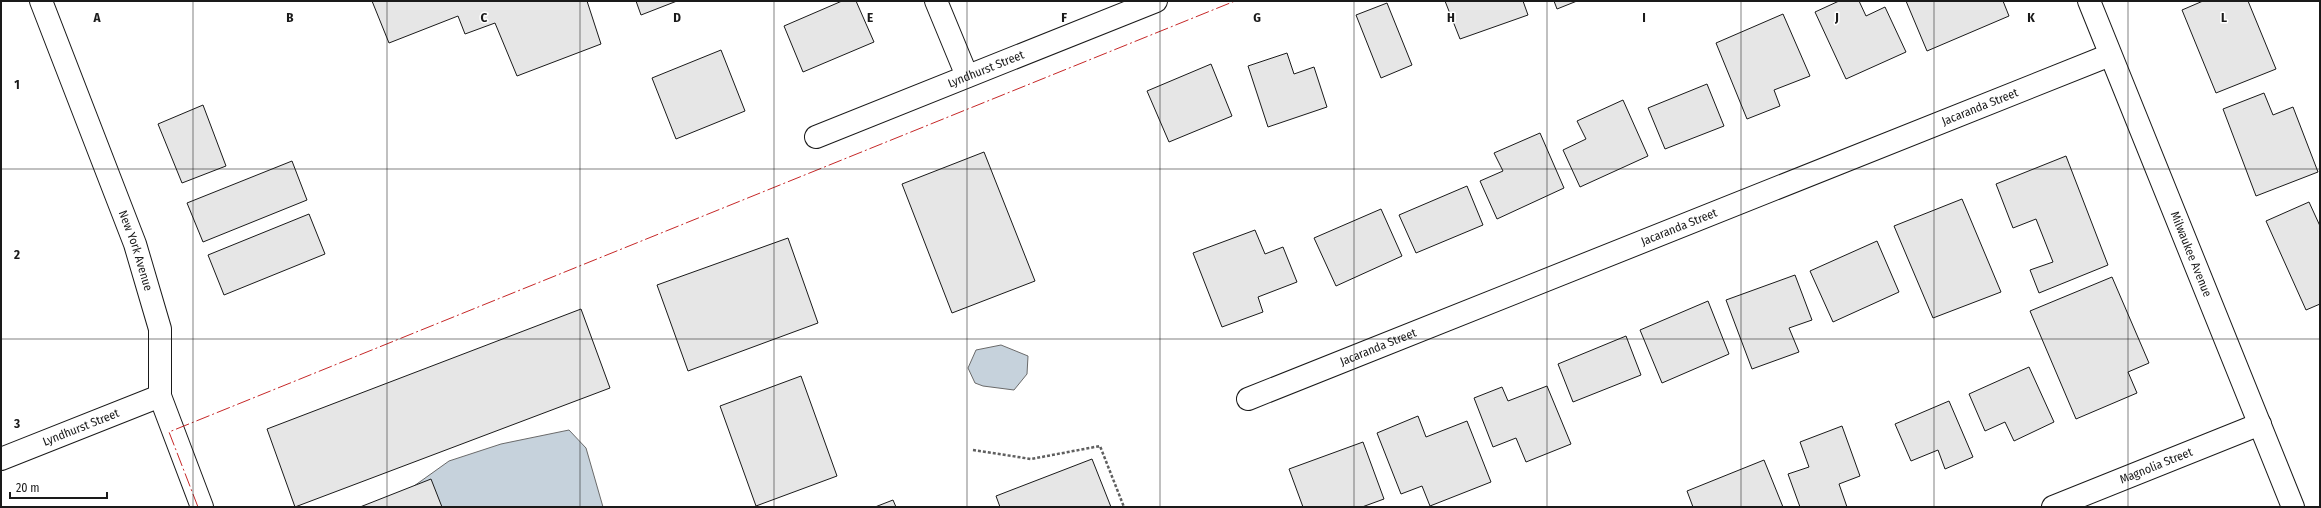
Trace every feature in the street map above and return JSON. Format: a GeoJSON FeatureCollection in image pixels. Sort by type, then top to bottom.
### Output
{"type":"FeatureCollection","features":[{"type":"Feature","properties":{"kind":"street","name":"New York Avenue"},"geometry":{"type":"LineString","coordinates":[[41,1],[135,244],[160,329],[160,396],[202,507]]}},
{"type":"Feature","properties":{"kind":"street"},"geometry":{"type":"LineString","coordinates":[[936,1],[967,76]]}},
{"type":"Feature","properties":{"kind":"street","name":"Lyndhurst Street"},"geometry":{"type":"LineString","coordinates":[[816,137],[1156,1]]}},
{"type":"Feature","properties":{"kind":"street","name":"Milwaukee Avenue"},"geometry":{"type":"LineString","coordinates":[[2089,1],[2293,507]]}},
{"type":"Feature","properties":{"kind":"street","name":"Jacaranda Street"},"geometry":{"type":"LineString","coordinates":[[1248,399],[2110,55]]}},
{"type":"Feature","properties":{"kind":"street","name":"Lyndhurst Street"},"geometry":{"type":"LineString","coordinates":[[1,459],[160,396]]}},
{"type":"Feature","properties":{"kind":"street","name":"Magnolia Street"},"geometry":{"type":"LineString","coordinates":[[2053,507],[2260,424]]}},
{"type":"Feature","properties":{"kind":"path"},"geometry":{"type":"LineString","coordinates":[[973,450],[1031,459],[1100,446],[1124,507]]}},
{"type":"Feature","properties":{"kind":"shaded area"},"geometry":{"type":"Polygon","coordinates":[[[1001,345],[1028,356],[1027,374],[1014,390],[983,386],[975,383],[968,368],[976,350],[1001,345]]]}},
{"type":"Feature","properties":{"kind":"shaded area"},"geometry":{"type":"Polygon","coordinates":[[[569,430],[586,448],[603,507],[420,507],[414,486],[449,461],[501,444],[569,430]]]}},
{"type":"Feature","properties":{"kind":"building"},"geometry":{"type":"Polygon","coordinates":[[[372,1],[587,1],[601,44],[517,76],[495,23],[465,34],[458,16],[389,43],[372,1]]]}},
{"type":"Feature","properties":{"kind":"building"},"geometry":{"type":"Polygon","coordinates":[[[636,1],[677,1],[641,15],[636,1]]]}},
{"type":"Feature","properties":{"kind":"building"},"geometry":{"type":"Polygon","coordinates":[[[842,1],[856,1],[874,42],[803,72],[784,26],[842,1]]]}},
{"type":"Feature","properties":{"kind":"building"},"geometry":{"type":"Polygon","coordinates":[[[1445,1],[1523,1],[1528,15],[1460,39],[1445,1]]]}},
{"type":"Feature","properties":{"kind":"building"},"geometry":{"type":"Polygon","coordinates":[[[1554,1],[1577,1],[1557,9],[1554,1]]]}},
{"type":"Feature","properties":{"kind":"building"},"geometry":{"type":"Polygon","coordinates":[[[1839,1],[1859,1],[1866,16],[1885,7],[1906,52],[1846,79],[1815,12],[1839,1]]]}},
{"type":"Feature","properties":{"kind":"building"},"geometry":{"type":"Polygon","coordinates":[[[1906,1],[2003,1],[2009,16],[1927,51],[1906,1]]]}},
{"type":"Feature","properties":{"kind":"building"},"geometry":{"type":"Polygon","coordinates":[[[2203,1],[2248,1],[2276,69],[2216,93],[2182,10],[2203,1]]]}},
{"type":"Feature","properties":{"kind":"building"},"geometry":{"type":"Polygon","coordinates":[[[1387,3],[1412,65],[1381,78],[1356,15],[1387,3]]]}},
{"type":"Feature","properties":{"kind":"building"},"geometry":{"type":"Polygon","coordinates":[[[1783,14],[1810,76],[1774,90],[1780,106],[1747,119],[1716,43],[1783,14]]]}},
{"type":"Feature","properties":{"kind":"building"},"geometry":{"type":"Polygon","coordinates":[[[721,50],[745,111],[676,139],[652,78],[721,50]]]}},
{"type":"Feature","properties":{"kind":"building"},"geometry":{"type":"Polygon","coordinates":[[[1287,53],[1294,74],[1314,67],[1327,107],[1268,127],[1248,66],[1287,53]]]}},
{"type":"Feature","properties":{"kind":"building"},"geometry":{"type":"Polygon","coordinates":[[[1211,64],[1232,116],[1169,142],[1147,91],[1211,64]]]}},
{"type":"Feature","properties":{"kind":"building"},"geometry":{"type":"Polygon","coordinates":[[[1707,84],[1724,126],[1665,149],[1648,108],[1707,84]]]}},
{"type":"Feature","properties":{"kind":"building"},"geometry":{"type":"Polygon","coordinates":[[[2264,93],[2273,115],[2293,107],[2318,172],[2256,196],[2223,109],[2264,93]]]}},
{"type":"Feature","properties":{"kind":"building"},"geometry":{"type":"Polygon","coordinates":[[[1623,100],[1648,156],[1580,187],[1563,150],[1586,139],[1577,121],[1623,100]]]}},
{"type":"Feature","properties":{"kind":"building"},"geometry":{"type":"Polygon","coordinates":[[[203,105],[226,166],[182,183],[158,124],[203,105]]]}},
{"type":"Feature","properties":{"kind":"building"},"geometry":{"type":"Polygon","coordinates":[[[1540,133],[1564,188],[1497,219],[1480,181],[1503,171],[1494,153],[1540,133]]]}},
{"type":"Feature","properties":{"kind":"building"},"geometry":{"type":"Polygon","coordinates":[[[984,152],[1035,281],[952,313],[902,184],[984,152]]]}},
{"type":"Feature","properties":{"kind":"building"},"geometry":{"type":"Polygon","coordinates":[[[2066,156],[2108,265],[2039,293],[2030,270],[2053,262],[2036,219],[2013,228],[1996,184],[2066,156]]]}},
{"type":"Feature","properties":{"kind":"building"},"geometry":{"type":"Polygon","coordinates":[[[292,161],[307,200],[203,242],[187,203],[292,161]]]}},
{"type":"Feature","properties":{"kind":"building"},"geometry":{"type":"Polygon","coordinates":[[[1467,186],[1483,225],[1416,253],[1399,215],[1467,186]]]}},
{"type":"Feature","properties":{"kind":"building"},"geometry":{"type":"Polygon","coordinates":[[[1962,199],[2001,292],[1933,318],[1894,226],[1962,199]]]}},
{"type":"Feature","properties":{"kind":"building"},"geometry":{"type":"Polygon","coordinates":[[[2309,202],[2320,226],[2320,304],[2306,310],[2266,221],[2309,202]]]}},
{"type":"Feature","properties":{"kind":"building"},"geometry":{"type":"Polygon","coordinates":[[[1381,209],[1402,256],[1336,286],[1314,238],[1381,209]]]}},
{"type":"Feature","properties":{"kind":"building"},"geometry":{"type":"Polygon","coordinates":[[[309,214],[325,254],[224,295],[208,255],[309,214]]]}},
{"type":"Feature","properties":{"kind":"building"},"geometry":{"type":"Polygon","coordinates":[[[1255,230],[1265,254],[1283,247],[1297,282],[1258,297],[1263,312],[1222,327],[1193,253],[1255,230]]]}},
{"type":"Feature","properties":{"kind":"building"},"geometry":{"type":"Polygon","coordinates":[[[788,238],[818,323],[688,371],[657,285],[788,238]]]}},
{"type":"Feature","properties":{"kind":"building"},"geometry":{"type":"Polygon","coordinates":[[[1877,241],[1899,292],[1833,322],[1810,271],[1877,241]]]}},
{"type":"Feature","properties":{"kind":"building"},"geometry":{"type":"Polygon","coordinates":[[[1795,275],[1812,320],[1789,328],[1799,352],[1752,369],[1726,300],[1795,275]]]}},
{"type":"Feature","properties":{"kind":"building"},"geometry":{"type":"Polygon","coordinates":[[[2112,277],[2149,363],[2128,372],[2137,393],[2076,419],[2030,311],[2112,277]]]}},
{"type":"Feature","properties":{"kind":"building"},"geometry":{"type":"Polygon","coordinates":[[[1708,301],[1729,354],[1662,383],[1640,330],[1708,301]]]}},
{"type":"Feature","properties":{"kind":"building"},"geometry":{"type":"Polygon","coordinates":[[[581,309],[610,388],[295,507],[267,429],[581,309]]]}},
{"type":"Feature","properties":{"kind":"building"},"geometry":{"type":"Polygon","coordinates":[[[1626,336],[1641,375],[1573,402],[1558,364],[1626,336]]]}},
{"type":"Feature","properties":{"kind":"building"},"geometry":{"type":"Polygon","coordinates":[[[2029,367],[2054,422],[2014,441],[2005,422],[1985,431],[1969,394],[2029,367]]]}},
{"type":"Feature","properties":{"kind":"building"},"geometry":{"type":"Polygon","coordinates":[[[801,376],[837,476],[756,506],[720,406],[801,376]]]}},
{"type":"Feature","properties":{"kind":"building"},"geometry":{"type":"Polygon","coordinates":[[[1547,386],[1571,444],[1526,462],[1516,438],[1493,447],[1474,398],[1502,387],[1508,401],[1547,386]]]}},
{"type":"Feature","properties":{"kind":"building"},"geometry":{"type":"Polygon","coordinates":[[[1949,401],[1973,457],[1945,469],[1938,450],[1911,461],[1895,424],[1949,401]]]}},
{"type":"Feature","properties":{"kind":"building"},"geometry":{"type":"Polygon","coordinates":[[[1418,416],[1426,437],[1467,421],[1491,482],[1430,506],[1422,486],[1401,494],[1377,433],[1418,416]]]}},
{"type":"Feature","properties":{"kind":"building"},"geometry":{"type":"Polygon","coordinates":[[[1842,426],[1860,476],[1839,484],[1847,507],[1800,507],[1788,474],[1809,467],[1800,442],[1842,426]]]}},
{"type":"Feature","properties":{"kind":"building"},"geometry":{"type":"Polygon","coordinates":[[[1363,442],[1384,499],[1362,507],[1303,507],[1289,469],[1363,442]]]}},
{"type":"Feature","properties":{"kind":"building"},"geometry":{"type":"Polygon","coordinates":[[[1092,459],[1111,507],[1000,507],[996,496],[1092,459]]]}},
{"type":"Feature","properties":{"kind":"building"},"geometry":{"type":"Polygon","coordinates":[[[1764,460],[1783,507],[1693,507],[1687,491],[1764,460]]]}},
{"type":"Feature","properties":{"kind":"building"},"geometry":{"type":"Polygon","coordinates":[[[431,479],[442,507],[360,507],[431,479]]]}},
{"type":"Feature","properties":{"kind":"building"},"geometry":{"type":"Polygon","coordinates":[[[893,500],[896,507],[875,507],[893,500]]]}},
{"type":"Feature","properties":{"kind":"power"},"geometry":{"type":"LineString","coordinates":[[198,507],[169,432],[1235,1]]}}]}
